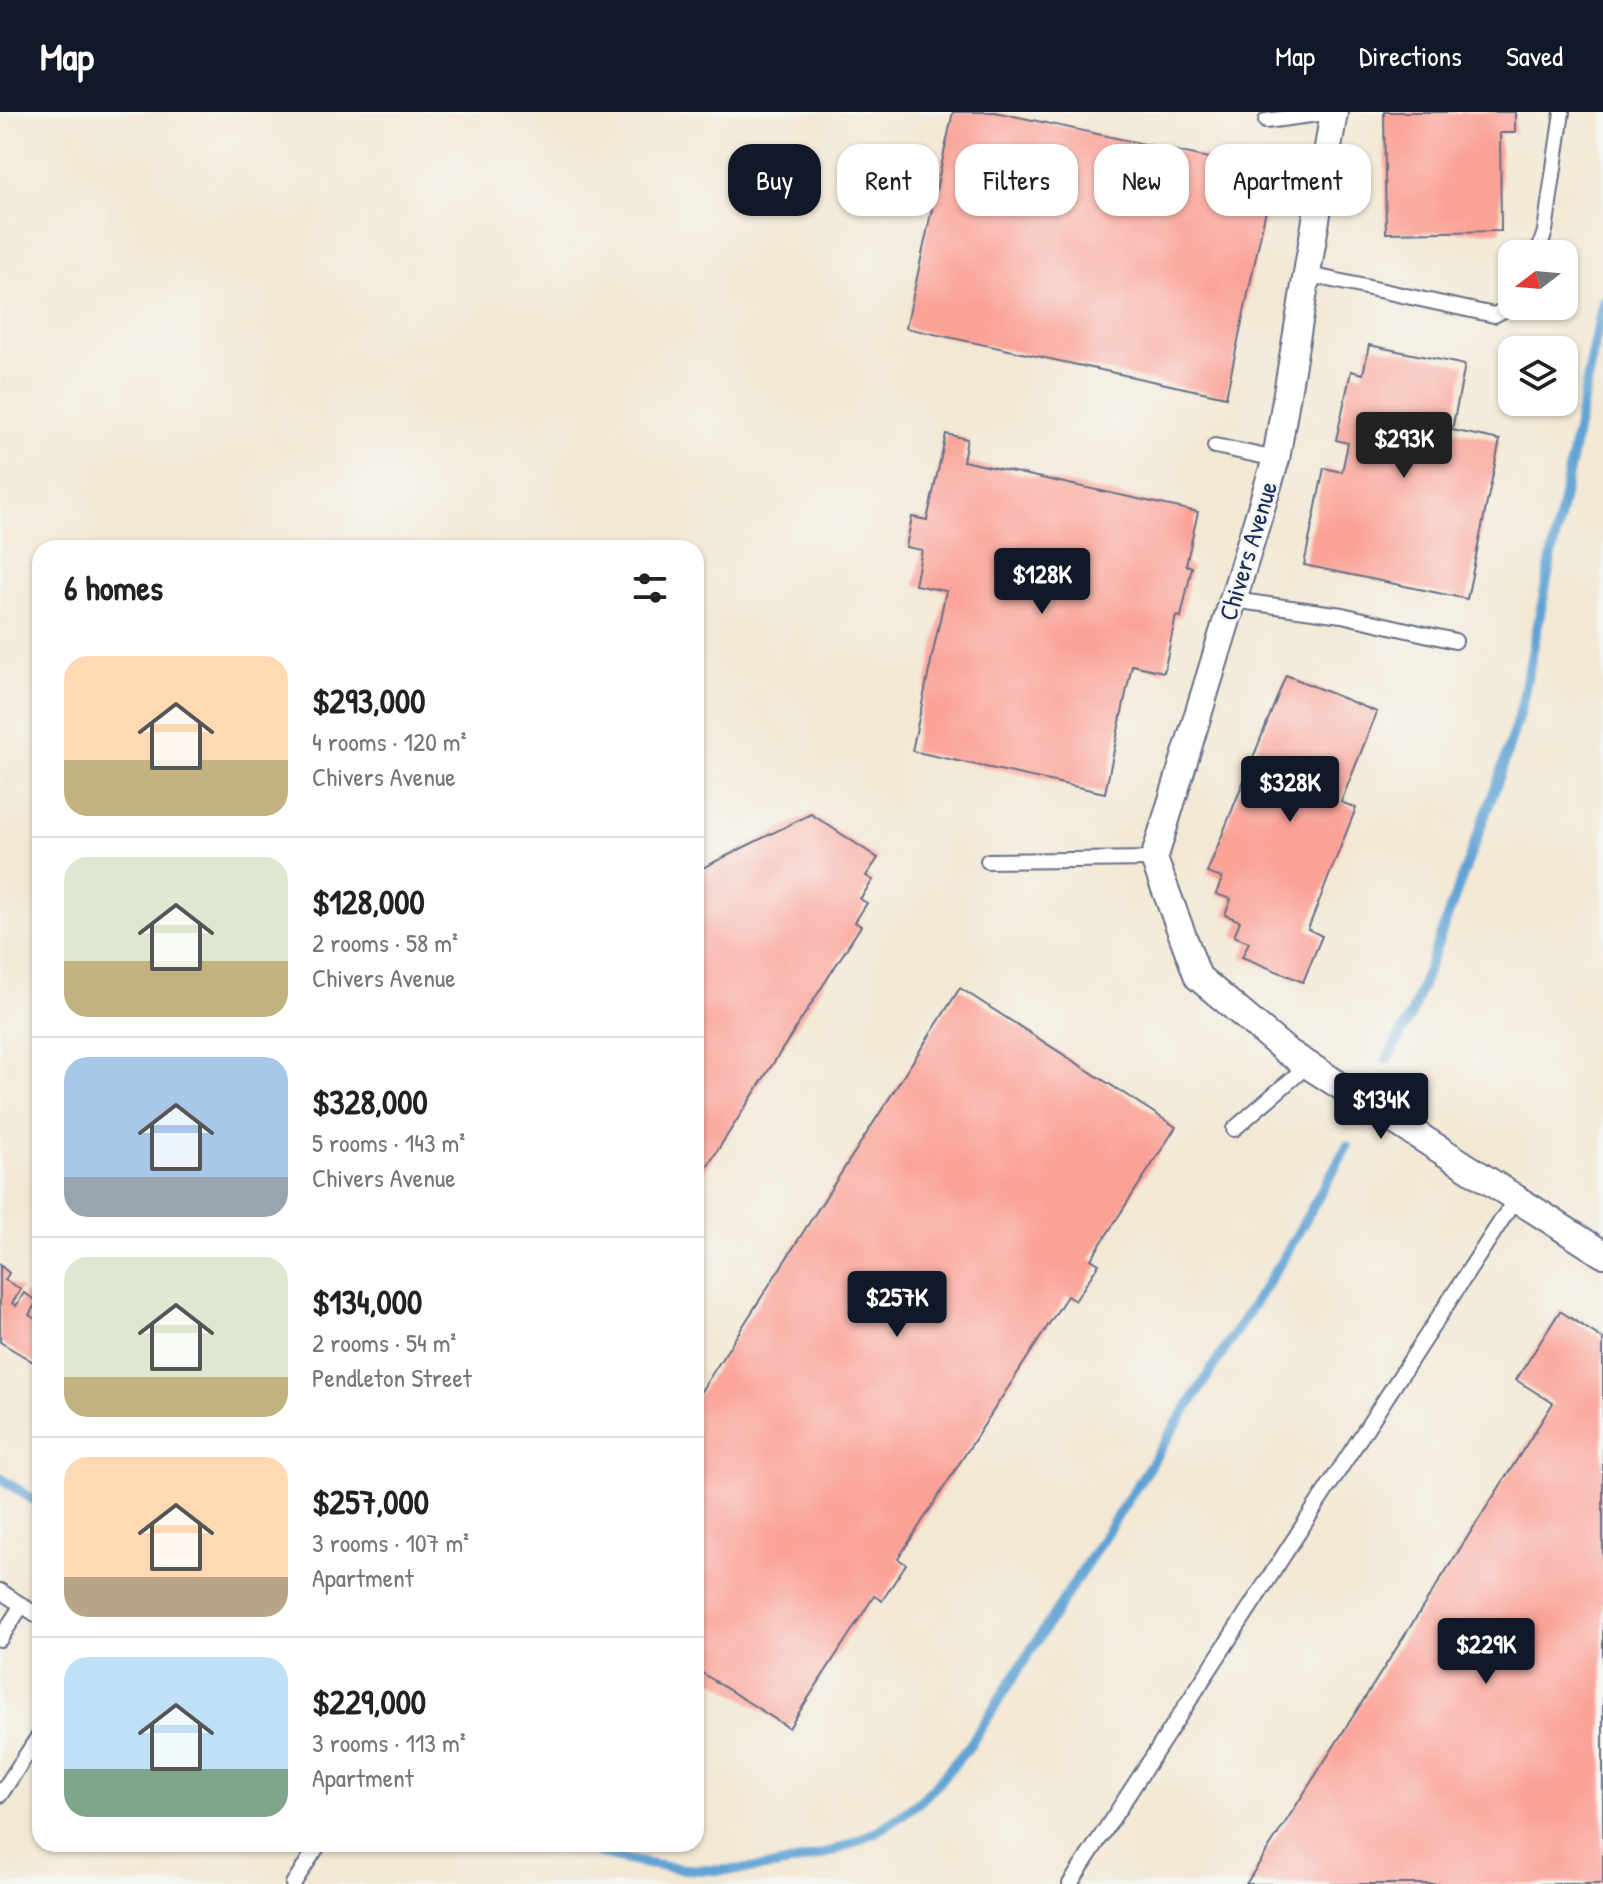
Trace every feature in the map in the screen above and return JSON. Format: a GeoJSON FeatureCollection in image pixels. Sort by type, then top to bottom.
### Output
{"type":"FeatureCollection","features":[{"type":"Feature","properties":{"kind":"street","name":"Chivers Avenue"},"geometry":{"type":"LineString","coordinates":[[1154,859],[1276,459],[1333,112]]}},
{"type":"Feature","properties":{"kind":"street"},"geometry":{"type":"LineString","coordinates":[[1154,859],[1198,977],[1286,1051],[1603,1254]]}},
{"type":"Feature","properties":{"kind":"lane"},"geometry":{"type":"LineString","coordinates":[[1266,121],[1333,112]]}},
{"type":"Feature","properties":{"kind":"lane"},"geometry":{"type":"LineString","coordinates":[[1542,240],[1562,112]]}},
{"type":"Feature","properties":{"kind":"lane"},"geometry":{"type":"LineString","coordinates":[[1305,274],[1494,315],[1498,313]]}},
{"type":"Feature","properties":{"kind":"lane"},"geometry":{"type":"LineString","coordinates":[[1215,446],[1276,459]]}},
{"type":"Feature","properties":{"kind":"lane"},"geometry":{"type":"LineString","coordinates":[[1233,600],[1342,615],[1455,641]]}},
{"type":"Feature","properties":{"kind":"lane"},"geometry":{"type":"LineString","coordinates":[[988,861],[1154,859]]}},
{"type":"Feature","properties":{"kind":"lane"},"geometry":{"type":"LineString","coordinates":[[1234,1129],[1308,1065]]}},
{"type":"Feature","properties":{"kind":"lane"},"geometry":{"type":"LineString","coordinates":[[1070,1884],[1516,1198]]}},
{"type":"Feature","properties":{"kind":"lane"},"geometry":{"type":"LineString","coordinates":[[0,1591],[32,1612]]}},
{"type":"Feature","properties":{"kind":"lane"},"geometry":{"type":"LineString","coordinates":[[0,1639],[22,1605]]}},
{"type":"Feature","properties":{"kind":"lane"},"geometry":{"type":"LineString","coordinates":[[0,1795],[32,1746]]}},
{"type":"Feature","properties":{"kind":"lane"},"geometry":{"type":"LineString","coordinates":[[293,1884],[314,1852]]}},
{"type":"Feature","properties":{"kind":"building"},"geometry":{"type":"Polygon","coordinates":[[[953,112],[995,112],[1144,144],[1094,144],[1094,216],[1189,216],[1189,154],[1205,157],[1205,216],[1265,216],[1226,397],[906,328],[930,216],[939,216],[939,176],[953,112]]]}},
{"type":"Feature","properties":{"kind":"building"},"geometry":{"type":"Polygon","coordinates":[[[1384,112],[1515,112],[1515,133],[1500,133],[1501,231],[1386,233],[1384,112]]]}},
{"type":"Feature","properties":{"kind":"building"},"geometry":{"type":"Polygon","coordinates":[[[1369,345],[1465,365],[1452,430],[1500,440],[1467,599],[1304,565],[1324,468],[1342,472],[1348,443],[1336,440],[1351,371],[1363,374],[1369,345]]]}},
{"type":"Feature","properties":{"kind":"building"},"geometry":{"type":"Polygon","coordinates":[[[946,434],[967,439],[963,461],[1198,512],[1186,565],[1192,567],[1181,617],[1176,616],[1164,672],[1132,665],[1105,793],[912,751],[946,591],[915,585],[922,550],[906,547],[912,517],[927,520],[946,434]]]}},
{"type":"Feature","properties":{"kind":"building"},"geometry":{"type":"Polygon","coordinates":[[[1286,675],[1377,712],[1341,802],[1356,808],[1308,929],[1322,936],[1303,982],[1242,957],[1249,942],[1234,936],[1240,921],[1225,915],[1231,899],[1216,894],[1222,878],[1207,873],[1286,675]]]}},
{"type":"Feature","properties":{"kind":"building"},"geometry":{"type":"Polygon","coordinates":[[[811,814],[878,858],[866,876],[873,880],[860,899],[867,903],[855,922],[861,926],[704,1171],[704,867],[811,814]]]}},
{"type":"Feature","properties":{"kind":"building"},"geometry":{"type":"Polygon","coordinates":[[[960,988],[1176,1127],[1091,1259],[1099,1264],[1075,1301],[1067,1296],[898,1559],[906,1564],[882,1601],[874,1596],[789,1728],[704,1674],[704,1387],[960,988]]]}},
{"type":"Feature","properties":{"kind":"building"},"geometry":{"type":"Polygon","coordinates":[[[0,1265],[9,1273],[5,1280],[21,1289],[12,1303],[16,1306],[24,1293],[32,1298],[29,1315],[32,1317],[32,1361],[0,1342],[0,1265]]]}},
{"type":"Feature","properties":{"kind":"building"},"geometry":{"type":"Polygon","coordinates":[[[1560,1311],[1603,1339],[1603,1884],[1246,1884],[1553,1403],[1516,1380],[1560,1311]]]}},
{"type":"Feature","properties":{"kind":"waterway"},"geometry":{"type":"LineString","coordinates":[[1387,1059],[1411,1015],[1500,775],[1521,708],[1603,302]]}},
{"type":"Feature","properties":{"kind":"waterway"},"geometry":{"type":"LineString","coordinates":[[597,1852],[660,1866],[705,1870],[751,1869],[795,1862],[839,1849],[880,1829],[919,1802],[968,1748],[1286,1254],[1347,1146]]}},
{"type":"Feature","properties":{"kind":"waterway"},"geometry":{"type":"LineString","coordinates":[[0,1478],[32,1499]]}}]}
